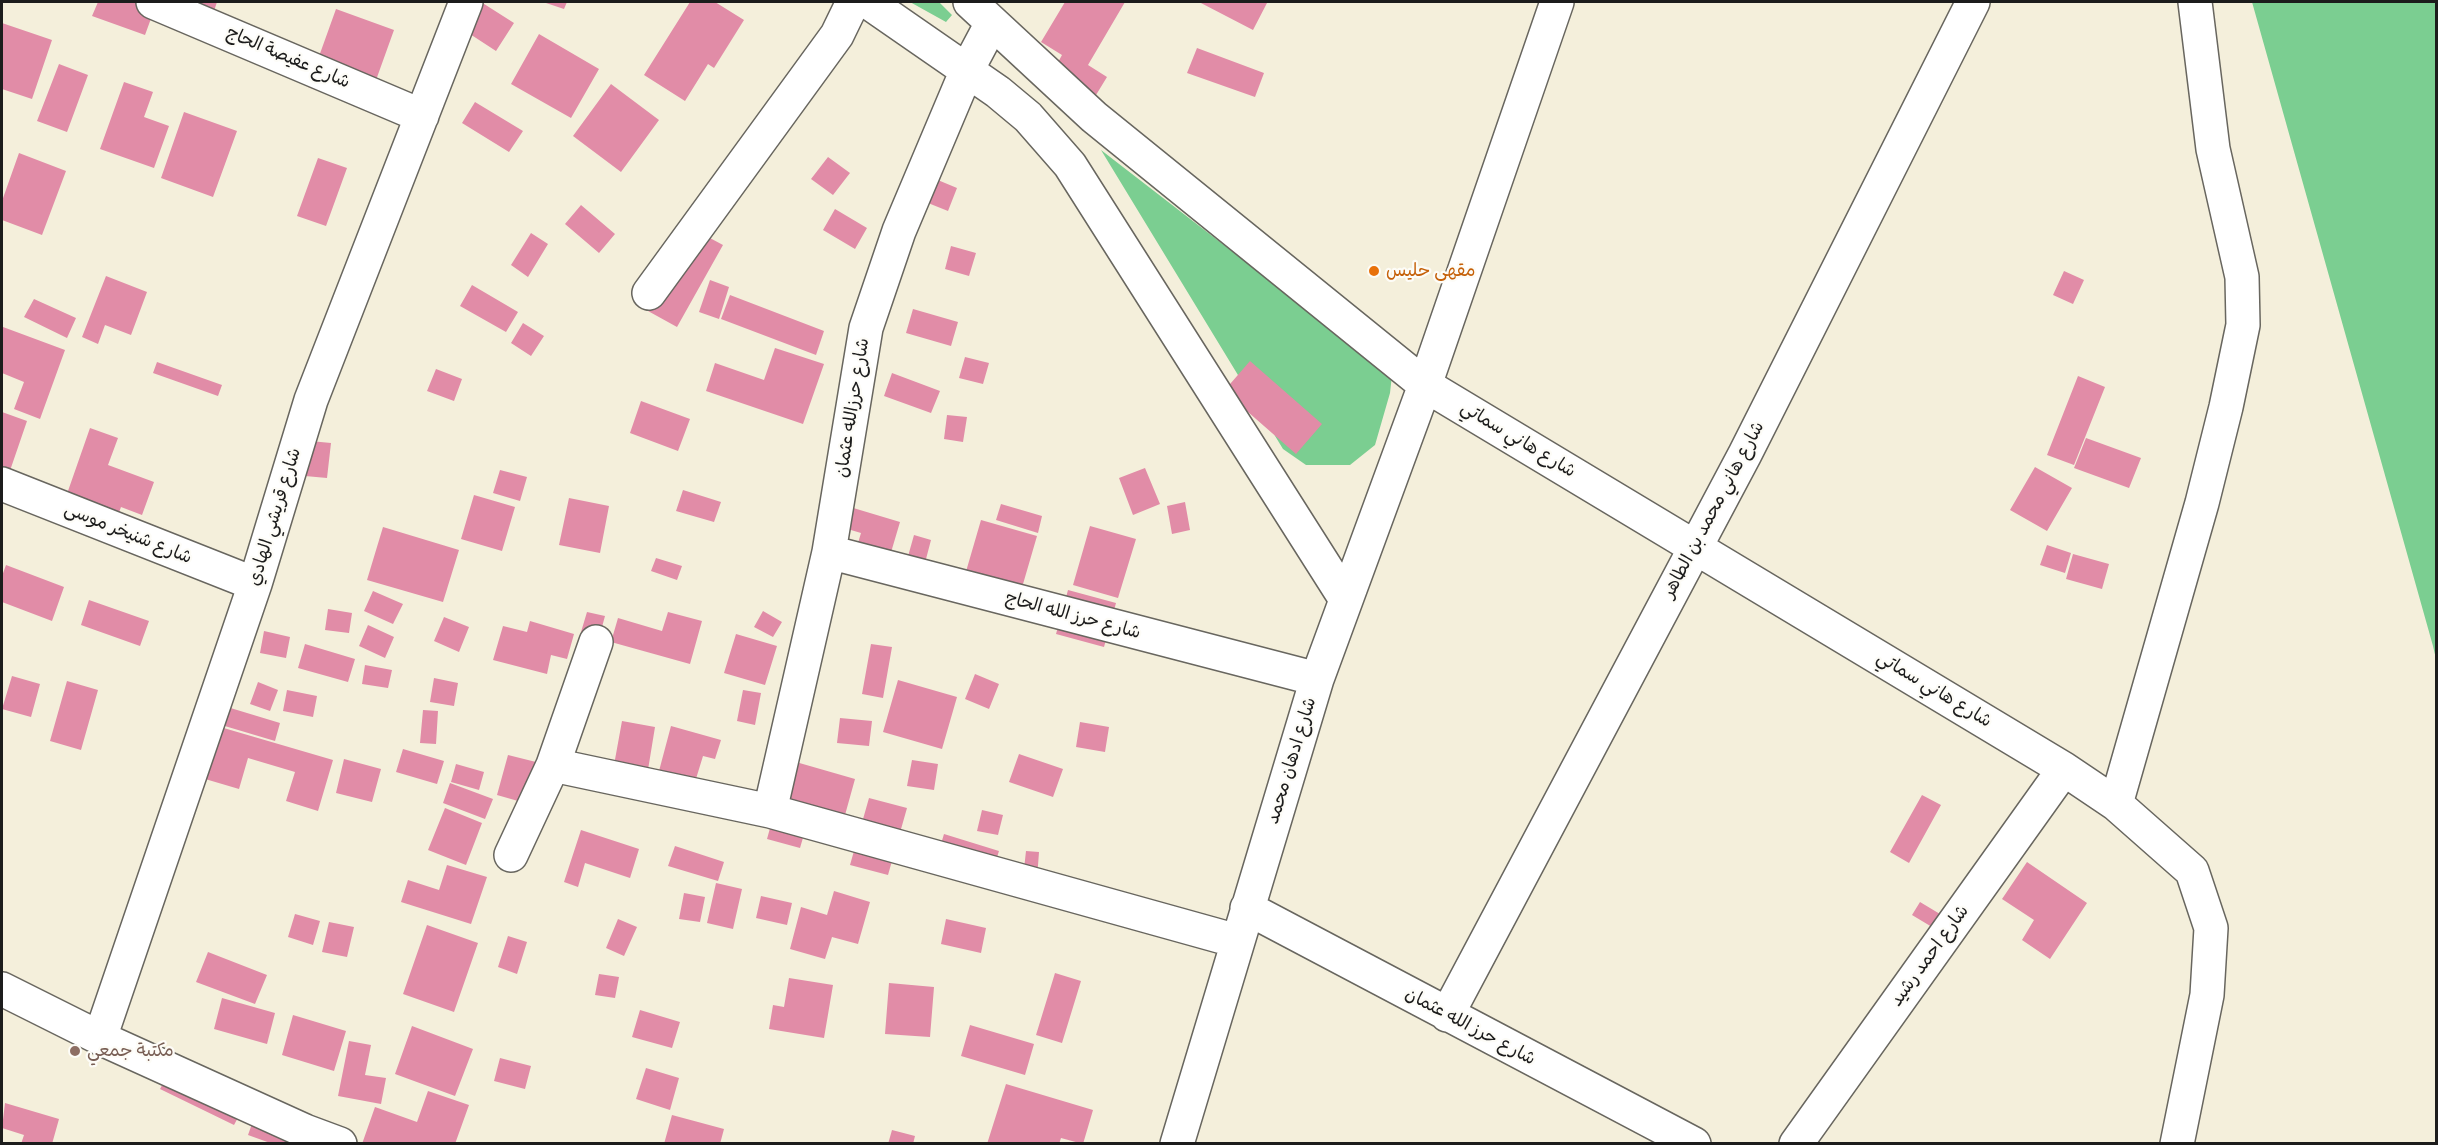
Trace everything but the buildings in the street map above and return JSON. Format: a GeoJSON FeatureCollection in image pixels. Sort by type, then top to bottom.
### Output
{"type":"FeatureCollection","features":[{"type":"Feature","properties":{"kind":"street","name":"شارع عفيصة الحاج"},"geometry":{"type":"LineString","coordinates":[[153,2],[422,116]]}},
{"type":"Feature","properties":{"kind":"street","name":"شارع قريشي الهادي"},"geometry":{"type":"LineString","coordinates":[[100,1038],[255,584],[311,400],[466,2]]}},
{"type":"Feature","properties":{"kind":"street"},"geometry":{"type":"LineString","coordinates":[[649,293],[837,35],[853,2]]}},
{"type":"Feature","properties":{"kind":"street"},"geometry":{"type":"LineString","coordinates":[[868,2],[967,70],[1028,117],[1070,165],[1346,598]]}},
{"type":"Feature","properties":{"kind":"street","name":"شارع ادهان محمد"},"geometry":{"type":"LineString","coordinates":[[1177,1143],[1317,679],[1425,385],[1557,2]]}},
{"type":"Feature","properties":{"kind":"street","name":"شارع هاني محمد بن الطاهر"},"geometry":{"type":"LineString","coordinates":[[1447,1015],[1696,546],[1953,46],[1973,2]]}},
{"type":"Feature","properties":{"kind":"street"},"geometry":{"type":"LineString","coordinates":[[2116,804],[2202,503],[2226,407],[2243,325],[2242,277],[2213,149],[2195,2]]}},
{"type":"Feature","properties":{"kind":"street","name":"شارع حرزالله عثمان"},"geometry":{"type":"LineString","coordinates":[[770,810],[829,552],[866,328],[899,231],[967,70],[981,12]]}},
{"type":"Feature","properties":{"kind":"street","name":"شارع هاني سماتي"},"geometry":{"type":"LineString","coordinates":[[981,12],[1094,117],[1425,385],[2064,769],[2116,804],[2192,871],[2211,928],[2207,995],[2177,1143]]}},
{"type":"Feature","properties":{"kind":"street","name":"شارع شنيخر موسى"},"geometry":{"type":"LineString","coordinates":[[2,483],[255,584]]}},
{"type":"Feature","properties":{"kind":"street","name":"شارع حرز الله الحاج"},"geometry":{"type":"LineString","coordinates":[[829,552],[1317,679]]}},
{"type":"Feature","properties":{"kind":"street"},"geometry":{"type":"LineString","coordinates":[[511,855],[553,765],[596,642]]}},
{"type":"Feature","properties":{"kind":"street"},"geometry":{"type":"LineString","coordinates":[[553,765],[770,810],[1237,941]]}},
{"type":"Feature","properties":{"kind":"street","name":"شارع احمد رشيد"},"geometry":{"type":"LineString","coordinates":[[1796,1143],[2064,769]]}},
{"type":"Feature","properties":{"kind":"street","name":"شارع حرز الله عثمان"},"geometry":{"type":"LineString","coordinates":[[1247,908],[1694,1143]]}},
{"type":"Feature","properties":{"kind":"street"},"geometry":{"type":"LineString","coordinates":[[2,989],[100,1038],[305,1131],[340,1143]]}},
{"type":"Feature","properties":{"kind":"green space"},"geometry":{"type":"Polygon","coordinates":[[[910,2],[939,2],[952,15],[946,22],[910,2]]]}},
{"type":"Feature","properties":{"kind":"green space"},"geometry":{"type":"Polygon","coordinates":[[[2252,2],[2436,2],[2436,659],[2433,646],[2252,2]]]}},
{"type":"Feature","properties":{"kind":"green space"},"geometry":{"type":"Polygon","coordinates":[[[1101,150],[1392,375],[1390,393],[1375,445],[1350,465],[1306,465],[1283,449],[1101,150]]]}},
{"type":"Feature","properties":{"kind":"place","name":"مقهى حليس"},"geometry":{"type":"Point","coordinates":[1374,271]}},
{"type":"Feature","properties":{"kind":"place","name":"مكتبة جمعي"},"geometry":{"type":"Point","coordinates":[75,1051]}}]}
